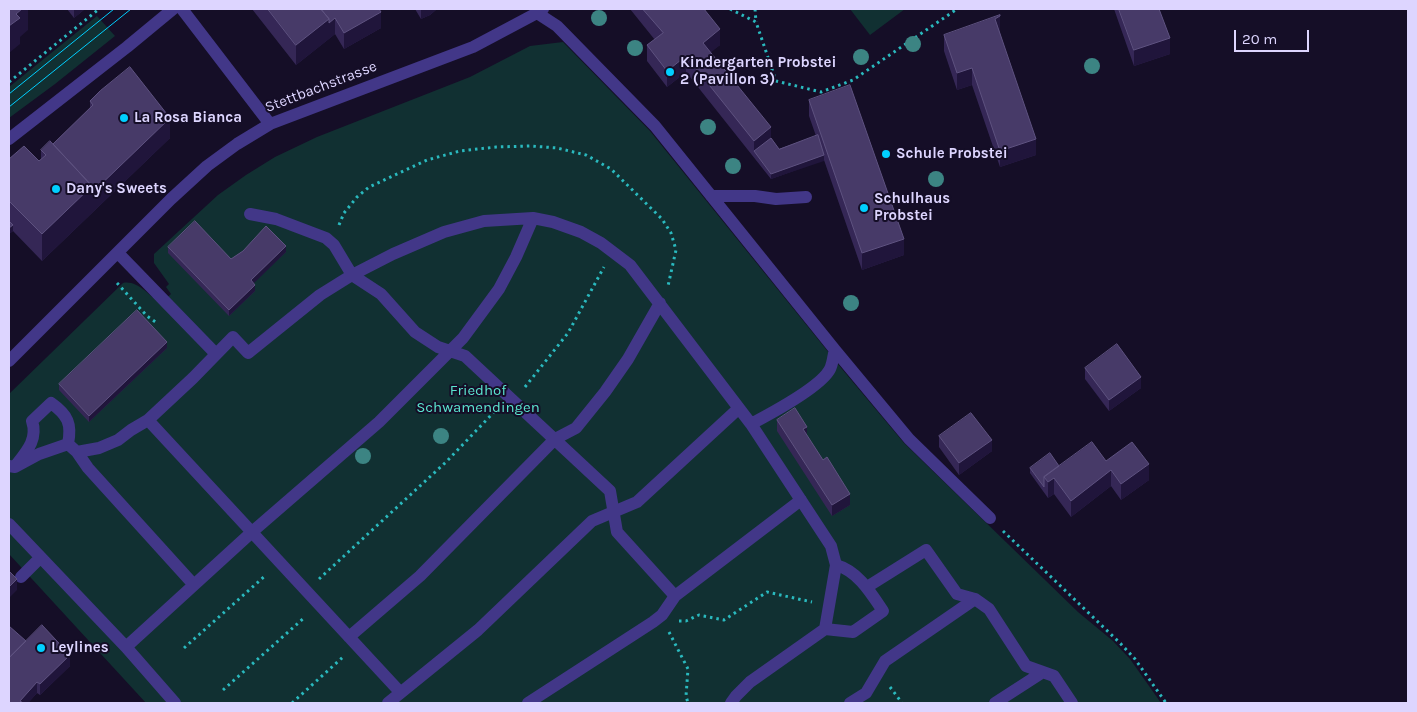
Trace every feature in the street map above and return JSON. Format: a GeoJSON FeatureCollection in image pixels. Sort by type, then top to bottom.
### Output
{"type":"FeatureCollection","features":[{"type":"Feature","properties":{"kind":"street"},"geometry":{"type":"LineString","coordinates":[[9,139],[173,9]]}},
{"type":"Feature","properties":{"kind":"street"},"geometry":{"type":"LineString","coordinates":[[182,9],[270,124]]}},
{"type":"Feature","properties":{"kind":"street"},"geometry":{"type":"LineString","coordinates":[[540,11],[655,126],[909,439],[990,518]]}},
{"type":"Feature","properties":{"kind":"street","name":"Stettbachstrasse"},"geometry":{"type":"LineString","coordinates":[[9,361],[171,199],[207,166],[237,144],[270,124],[473,46],[540,11]]}},
{"type":"Feature","properties":{"kind":"street"},"geometry":{"type":"LineString","coordinates":[[711,196],[754,196],[776,199],[806,197]]}},
{"type":"Feature","properties":{"kind":"street"},"geometry":{"type":"LineString","coordinates":[[250,214],[276,219],[326,238],[334,245],[352,275],[381,294],[406,324],[421,337],[438,347],[465,356],[610,491],[617,532],[675,596]]}},
{"type":"Feature","properties":{"kind":"street"},"geometry":{"type":"LineString","coordinates":[[126,647],[252,532],[379,422],[463,338],[499,289],[516,257],[533,218]]}},
{"type":"Feature","properties":{"kind":"street"},"geometry":{"type":"LineString","coordinates":[[11,468],[39,454],[73,448],[99,448],[118,440],[148,420],[233,337],[248,353],[320,295],[352,275],[393,254],[444,232],[484,221],[533,218],[553,222],[581,232],[613,251],[630,265],[751,424],[831,546],[836,565],[825,629]]}},
{"type":"Feature","properties":{"kind":"street"},"geometry":{"type":"LineString","coordinates":[[118,253],[216,354]]}},
{"type":"Feature","properties":{"kind":"street"},"geometry":{"type":"LineString","coordinates":[[353,641],[555,439],[576,428],[605,392],[628,358],[660,303]]}},
{"type":"Feature","properties":{"kind":"street"},"geometry":{"type":"LineString","coordinates":[[751,424],[820,381],[830,369],[835,350]]}},
{"type":"Feature","properties":{"kind":"street"},"geometry":{"type":"LineString","coordinates":[[11,468],[28,449],[34,438],[32,421],[52,403],[67,418],[73,448],[88,468],[194,585]]}},
{"type":"Feature","properties":{"kind":"street"},"geometry":{"type":"LineString","coordinates":[[388,703],[478,630],[592,521],[637,502],[738,408]]}},
{"type":"Feature","properties":{"kind":"street"},"geometry":{"type":"LineString","coordinates":[[148,420],[400,692]]}},
{"type":"Feature","properties":{"kind":"street"},"geometry":{"type":"LineString","coordinates":[[528,703],[664,618],[675,596],[801,500]]}},
{"type":"Feature","properties":{"kind":"street"},"geometry":{"type":"LineString","coordinates":[[9,524],[126,647],[175,703]]}},
{"type":"Feature","properties":{"kind":"street"},"geometry":{"type":"LineString","coordinates":[[867,587],[926,550],[957,594],[975,599],[989,609],[1026,666],[1054,676],[1072,703]]}},
{"type":"Feature","properties":{"kind":"street"},"geometry":{"type":"LineString","coordinates":[[21,577],[40,558]]}},
{"type":"Feature","properties":{"kind":"street"},"geometry":{"type":"LineString","coordinates":[[731,703],[750,682],[825,629],[853,632],[883,611],[867,587],[847,568],[836,565]]}},
{"type":"Feature","properties":{"kind":"street"},"geometry":{"type":"LineString","coordinates":[[850,703],[866,693],[885,662],[975,599]]}},
{"type":"Feature","properties":{"kind":"street"},"geometry":{"type":"LineString","coordinates":[[995,703],[1042,672]]}},
{"type":"Feature","properties":{"kind":"path"},"geometry":{"type":"LineString","coordinates":[[730,9],[756,22]]}},
{"type":"Feature","properties":{"kind":"path"},"geometry":{"type":"LineString","coordinates":[[755,9],[756,22],[776,81],[821,92],[853,80],[957,9]]}},
{"type":"Feature","properties":{"kind":"path"},"geometry":{"type":"LineString","coordinates":[[9,82],[100,10]]}},
{"type":"Feature","properties":{"kind":"path"},"geometry":{"type":"LineString","coordinates":[[334,245],[335,235],[344,213],[357,197],[370,187],[394,174],[427,160],[460,151],[522,146],[557,148],[586,155],[610,169],[662,219],[671,233],[676,250],[670,282],[660,303]]}},
{"type":"Feature","properties":{"kind":"path"},"geometry":{"type":"LineString","coordinates":[[305,591],[446,462],[509,396],[524,388],[568,333],[613,251]]}},
{"type":"Feature","properties":{"kind":"path"},"geometry":{"type":"LineString","coordinates":[[990,518],[1120,643],[1135,659],[1166,703]]}},
{"type":"Feature","properties":{"kind":"path"},"geometry":{"type":"LineString","coordinates":[[184,648],[280,563]]}},
{"type":"Feature","properties":{"kind":"path"},"geometry":{"type":"LineString","coordinates":[[688,703],[686,696],[688,669],[670,637],[664,618],[686,621],[698,615],[724,620],[767,592],[829,605]]}},
{"type":"Feature","properties":{"kind":"path"},"geometry":{"type":"LineString","coordinates":[[223,690],[318,604]]}},
{"type":"Feature","properties":{"kind":"path"},"geometry":{"type":"LineString","coordinates":[[292,703],[353,641]]}},
{"type":"Feature","properties":{"kind":"green space"},"geometry":{"type":"Polygon","coordinates":[[[850,9],[905,9],[870,35],[850,9]]]}},
{"type":"Feature","properties":{"kind":"green space"},"geometry":{"type":"Polygon","coordinates":[[[97,16],[115,36],[9,118],[9,87],[97,16]]]}},
{"type":"Feature","properties":{"kind":"green space","name":"Friedhof Schwamendingen"},"geometry":{"type":"Polygon","coordinates":[[[563,42],[650,131],[904,443],[1078,612],[1113,641],[1130,659],[1161,703],[146,703],[9,554],[9,394],[123,283],[138,286],[160,304],[171,294],[166,287],[169,284],[154,263],[154,254],[218,195],[275,157],[317,137],[470,77],[530,46],[563,42]]]}},
{"type":"Feature","properties":{"kind":"building"},"geometry":{"type":"Polygon","coordinates":[[[9,9],[22,9],[16,14],[20,18],[9,26],[9,9]]]}},
{"type":"Feature","properties":{"kind":"building"},"geometry":{"type":"Polygon","coordinates":[[[268,9],[321,9],[329,19],[296,45],[268,9]]]}},
{"type":"Feature","properties":{"kind":"building"},"geometry":{"type":"Polygon","coordinates":[[[321,9],[379,9],[381,12],[344,33],[335,18],[329,23],[329,19],[321,9]]]}},
{"type":"Feature","properties":{"kind":"building"},"geometry":{"type":"Polygon","coordinates":[[[643,9],[704,9],[720,29],[703,43],[771,127],[754,141],[686,56],[667,71],[647,45],[663,33],[643,9]]]}},
{"type":"Feature","properties":{"kind":"building"},"geometry":{"type":"Polygon","coordinates":[[[1119,9],[1159,9],[1170,38],[1134,50],[1119,9]]]}},
{"type":"Feature","properties":{"kind":"building"},"geometry":{"type":"Polygon","coordinates":[[[1000,15],[995,19],[1036,139],[1000,151],[972,68],[957,73],[944,35],[1000,15]]]}},
{"type":"Feature","properties":{"kind":"building"},"geometry":{"type":"Polygon","coordinates":[[[130,67],[170,118],[92,193],[92,186],[53,144],[93,105],[90,101],[100,91],[130,67]]]}},
{"type":"Feature","properties":{"kind":"building","name":"Schulhaus Probstei"},"geometry":{"type":"Polygon","coordinates":[[[850,85],[904,239],[862,253],[809,100],[850,85]]]}},
{"type":"Feature","properties":{"kind":"building"},"geometry":{"type":"Polygon","coordinates":[[[818,135],[824,155],[771,174],[754,151],[771,138],[779,149],[818,135]]]}},
{"type":"Feature","properties":{"kind":"building"},"geometry":{"type":"Polygon","coordinates":[[[50,141],[92,186],[42,234],[9,201],[9,159],[24,146],[39,161],[46,155],[41,150],[50,141]]]}},
{"type":"Feature","properties":{"kind":"building"},"geometry":{"type":"Polygon","coordinates":[[[195,221],[231,259],[243,251],[266,226],[286,246],[251,280],[255,285],[229,310],[168,247],[195,221]]]}},
{"type":"Feature","properties":{"kind":"building"},"geometry":{"type":"Polygon","coordinates":[[[137,310],[167,342],[89,416],[59,384],[137,310]]]}},
{"type":"Feature","properties":{"kind":"building"},"geometry":{"type":"Polygon","coordinates":[[[1117,344],[1141,377],[1109,400],[1085,368],[1117,344]]]}},
{"type":"Feature","properties":{"kind":"building"},"geometry":{"type":"Polygon","coordinates":[[[795,408],[807,427],[803,429],[823,460],[827,457],[850,494],[832,505],[777,420],[795,408]]]}},
{"type":"Feature","properties":{"kind":"building"},"geometry":{"type":"Polygon","coordinates":[[[971,413],[992,440],[959,463],[939,436],[971,413]]]}},
{"type":"Feature","properties":{"kind":"building"},"geometry":{"type":"Polygon","coordinates":[[[1092,442],[1106,461],[1132,442],[1149,464],[1121,484],[1111,470],[1071,501],[1054,478],[1048,482],[1044,477],[1092,442]]]}},
{"type":"Feature","properties":{"kind":"building"},"geometry":{"type":"Polygon","coordinates":[[[1050,453],[1059,466],[1044,477],[1044,487],[1030,468],[1050,453]]]}},
{"type":"Feature","properties":{"kind":"building"},"geometry":{"type":"Polygon","coordinates":[[[9,571],[17,579],[9,587],[9,571]]]}},
{"type":"Feature","properties":{"kind":"building"},"geometry":{"type":"Polygon","coordinates":[[[42,625],[70,655],[40,684],[37,682],[20,701],[23,703],[9,703],[9,658],[42,625]]]}},
{"type":"Feature","properties":{"kind":"building"},"geometry":{"type":"Polygon","coordinates":[[[9,626],[26,641],[9,658],[9,626]]]}},
{"type":"Feature","properties":{"kind":"tram line"},"geometry":{"type":"LineString","coordinates":[[9,94],[114,9]]}},
{"type":"Feature","properties":{"kind":"tram line"},"geometry":{"type":"LineString","coordinates":[[9,107],[131,9]]}},
{"type":"Feature","properties":{"kind":"place","name":"Kindergarten Probstei 2 (Pavillon 3)"},"geometry":{"type":"Point","coordinates":[670,72]}},
{"type":"Feature","properties":{"kind":"place","name":"La Rosa Bianca"},"geometry":{"type":"Point","coordinates":[124,118]}},
{"type":"Feature","properties":{"kind":"place","name":"Schule Probstei"},"geometry":{"type":"Point","coordinates":[886,154]}},
{"type":"Feature","properties":{"kind":"place","name":"Dany's Sweets"},"geometry":{"type":"Point","coordinates":[56,189]}},
{"type":"Feature","properties":{"kind":"place","name":"Schulhaus Probstei"},"geometry":{"type":"Point","coordinates":[864,208]}},
{"type":"Feature","properties":{"kind":"place","name":"Leylines"},"geometry":{"type":"Point","coordinates":[41,648]}}]}
